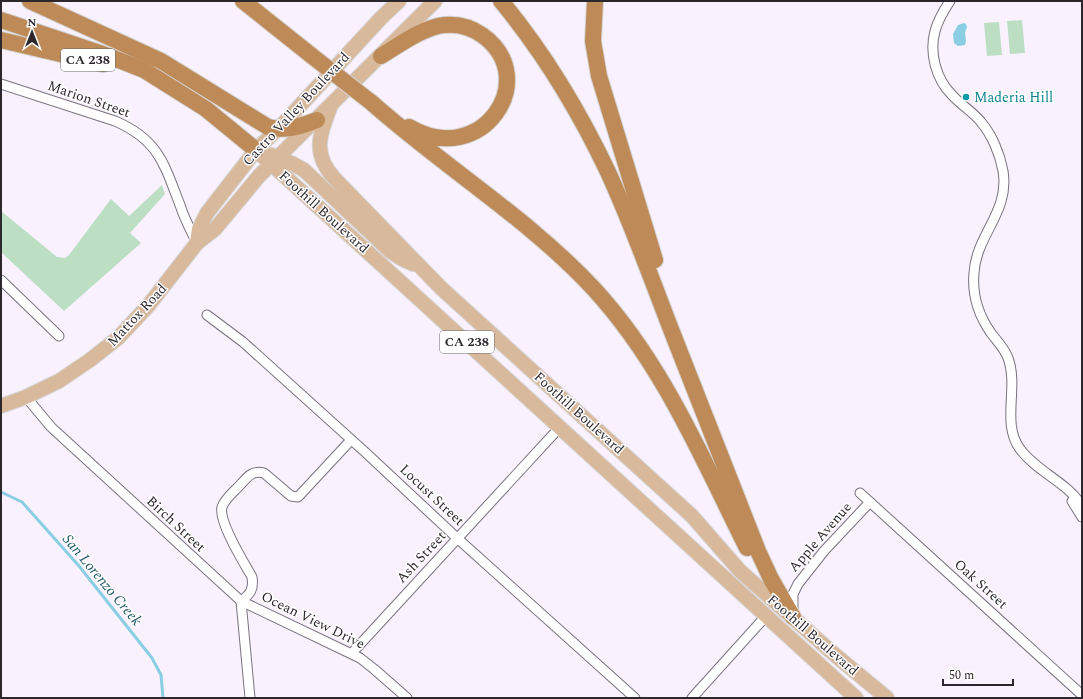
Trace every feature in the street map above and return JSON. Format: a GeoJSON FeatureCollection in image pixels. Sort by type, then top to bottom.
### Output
{"type":"FeatureCollection","features":[{"type":"Feature","properties":{"kind":"highway"},"geometry":{"type":"LineString","coordinates":[[30,1],[152,56],[264,125],[276,130],[297,127],[317,120]]}},
{"type":"Feature","properties":{"kind":"highway"},"geometry":{"type":"LineString","coordinates":[[243,1],[545,242],[580,274],[615,314],[635,340],[665,385],[757,568],[768,585],[793,617]]}},
{"type":"Feature","properties":{"kind":"highway"},"geometry":{"type":"LineString","coordinates":[[501,1],[557,79],[582,122],[602,161],[642,252],[762,560],[793,617]]}},
{"type":"Feature","properties":{"kind":"highway"},"geometry":{"type":"LineString","coordinates":[[595,1],[593,27],[594,49],[602,90],[670,310],[711,431]]}},
{"type":"Feature","properties":{"kind":"highway"},"geometry":{"type":"LineString","coordinates":[[5,22],[33,24],[90,41],[119,51],[195,83]]}},
{"type":"Feature","properties":{"kind":"highway"},"geometry":{"type":"LineString","coordinates":[[5,22],[125,62],[148,73],[173,88]]}},
{"type":"Feature","properties":{"kind":"highway"},"geometry":{"type":"LineString","coordinates":[[372,103],[414,130],[432,136],[450,138],[470,134],[483,127],[492,120],[505,96],[506,77],[501,57],[489,41],[469,28],[450,25],[432,28],[420,33],[381,56]]}},
{"type":"Feature","properties":{"kind":"highway","name":"CA 238"},"geometry":{"type":"LineString","coordinates":[[1,40],[119,69],[173,88],[191,98],[222,121],[256,150]]}},
{"type":"Feature","properties":{"kind":"main road","name":"Castro Valley Boulevard"},"geometry":{"type":"LineString","coordinates":[[197,243],[199,228],[207,213],[256,150],[381,18],[399,1]]}},
{"type":"Feature","properties":{"kind":"main road","name":"Castro Valley Boulevard"},"geometry":{"type":"LineString","coordinates":[[197,243],[215,230],[247,190],[435,1]]}},
{"type":"Feature","properties":{"kind":"main road"},"geometry":{"type":"LineString","coordinates":[[331,106],[323,127],[320,141],[320,154],[325,167],[421,267]]}},
{"type":"Feature","properties":{"kind":"main road","name":"CA 238"},"geometry":{"type":"LineString","coordinates":[[256,150],[275,161]]}},
{"type":"Feature","properties":{"kind":"main road","name":"Foothill Boulevard"},"geometry":{"type":"LineString","coordinates":[[275,161],[293,164],[304,170],[390,251],[402,259],[421,267],[441,288],[692,516],[740,571],[759,589],[886,698]]}},
{"type":"Feature","properties":{"kind":"main road","name":"Foothill Boulevard"},"geometry":{"type":"LineString","coordinates":[[275,161],[560,427],[856,698]]}},
{"type":"Feature","properties":{"kind":"main road","name":"Mattox Road"},"geometry":{"type":"LineString","coordinates":[[1,406],[26,397],[70,374],[100,353],[118,338],[148,306],[197,243]]}},
{"type":"Feature","properties":{"kind":"street"},"geometry":{"type":"LineString","coordinates":[[950,1],[935,31],[934,43],[936,67],[943,85],[979,120],[986,129],[992,139],[999,157],[1004,180],[1004,194],[1001,203],[983,239],[975,262],[974,282],[977,304],[983,320],[1008,358],[1012,377],[1011,430],[1015,441],[1029,459],[1072,494],[1082,506]]}},
{"type":"Feature","properties":{"kind":"street","name":"Marion Street"},"geometry":{"type":"LineString","coordinates":[[1,84],[115,121],[129,127],[144,138],[154,148],[166,168],[182,212],[197,243]]}},
{"type":"Feature","properties":{"kind":"street"},"geometry":{"type":"LineString","coordinates":[[1,280],[59,336]]}},
{"type":"Feature","properties":{"kind":"street","name":"Locust Street"},"geometry":{"type":"LineString","coordinates":[[207,316],[243,342],[457,538],[635,698]]}},
{"type":"Feature","properties":{"kind":"street","name":"Birch Street"},"geometry":{"type":"LineString","coordinates":[[26,397],[51,427],[241,602]]}},
{"type":"Feature","properties":{"kind":"street","name":"Ash Street"},"geometry":{"type":"LineString","coordinates":[[352,653],[560,427]]}},
{"type":"Feature","properties":{"kind":"street"},"geometry":{"type":"LineString","coordinates":[[250,698],[241,602],[251,594],[253,583],[252,577],[223,522],[221,511],[226,500],[250,474],[260,471],[264,472],[291,496],[298,497],[351,440]]}},
{"type":"Feature","properties":{"kind":"street"},"geometry":{"type":"LineString","coordinates":[[1062,486],[1082,517]]}},
{"type":"Feature","properties":{"kind":"street","name":"Oak Street"},"geometry":{"type":"LineString","coordinates":[[860,493],[1082,695]]}},
{"type":"Feature","properties":{"kind":"street","name":"Apple Avenue"},"geometry":{"type":"LineString","coordinates":[[793,617],[792,600],[798,584],[824,551],[870,502]]}},
{"type":"Feature","properties":{"kind":"street","name":"Ocean View Drive"},"geometry":{"type":"LineString","coordinates":[[241,602],[352,653],[374,668],[407,698]]}},
{"type":"Feature","properties":{"kind":"street"},"geometry":{"type":"LineString","coordinates":[[692,698],[766,616]]}},
{"type":"Feature","properties":{"kind":"green space"},"geometry":{"type":"Polygon","coordinates":[[[1022,20],[1025,53],[1010,54],[1007,21],[1022,20]]]}},
{"type":"Feature","properties":{"kind":"green space"},"geometry":{"type":"Polygon","coordinates":[[[999,22],[1002,55],[987,56],[984,23],[999,22]]]}},
{"type":"Feature","properties":{"kind":"green space"},"geometry":{"type":"Polygon","coordinates":[[[162,185],[165,194],[130,233],[141,243],[64,311],[1,252],[1,211],[57,257],[65,258],[69,255],[111,199],[129,216],[162,185]]]}},
{"type":"Feature","properties":{"kind":"water"},"geometry":{"type":"Polygon","coordinates":[[[964,23],[967,27],[965,33],[965,45],[958,46],[954,43],[953,34],[958,25],[964,23]]]}},
{"type":"Feature","properties":{"kind":"waterway","name":"San Lorenzo Creek"},"geometry":{"type":"LineString","coordinates":[[1,492],[22,502],[79,566],[152,658],[161,675],[163,698]]}},
{"type":"Feature","properties":{"kind":"place","name":"Maderia Hill"},"geometry":{"type":"Point","coordinates":[966,97]}}]}
